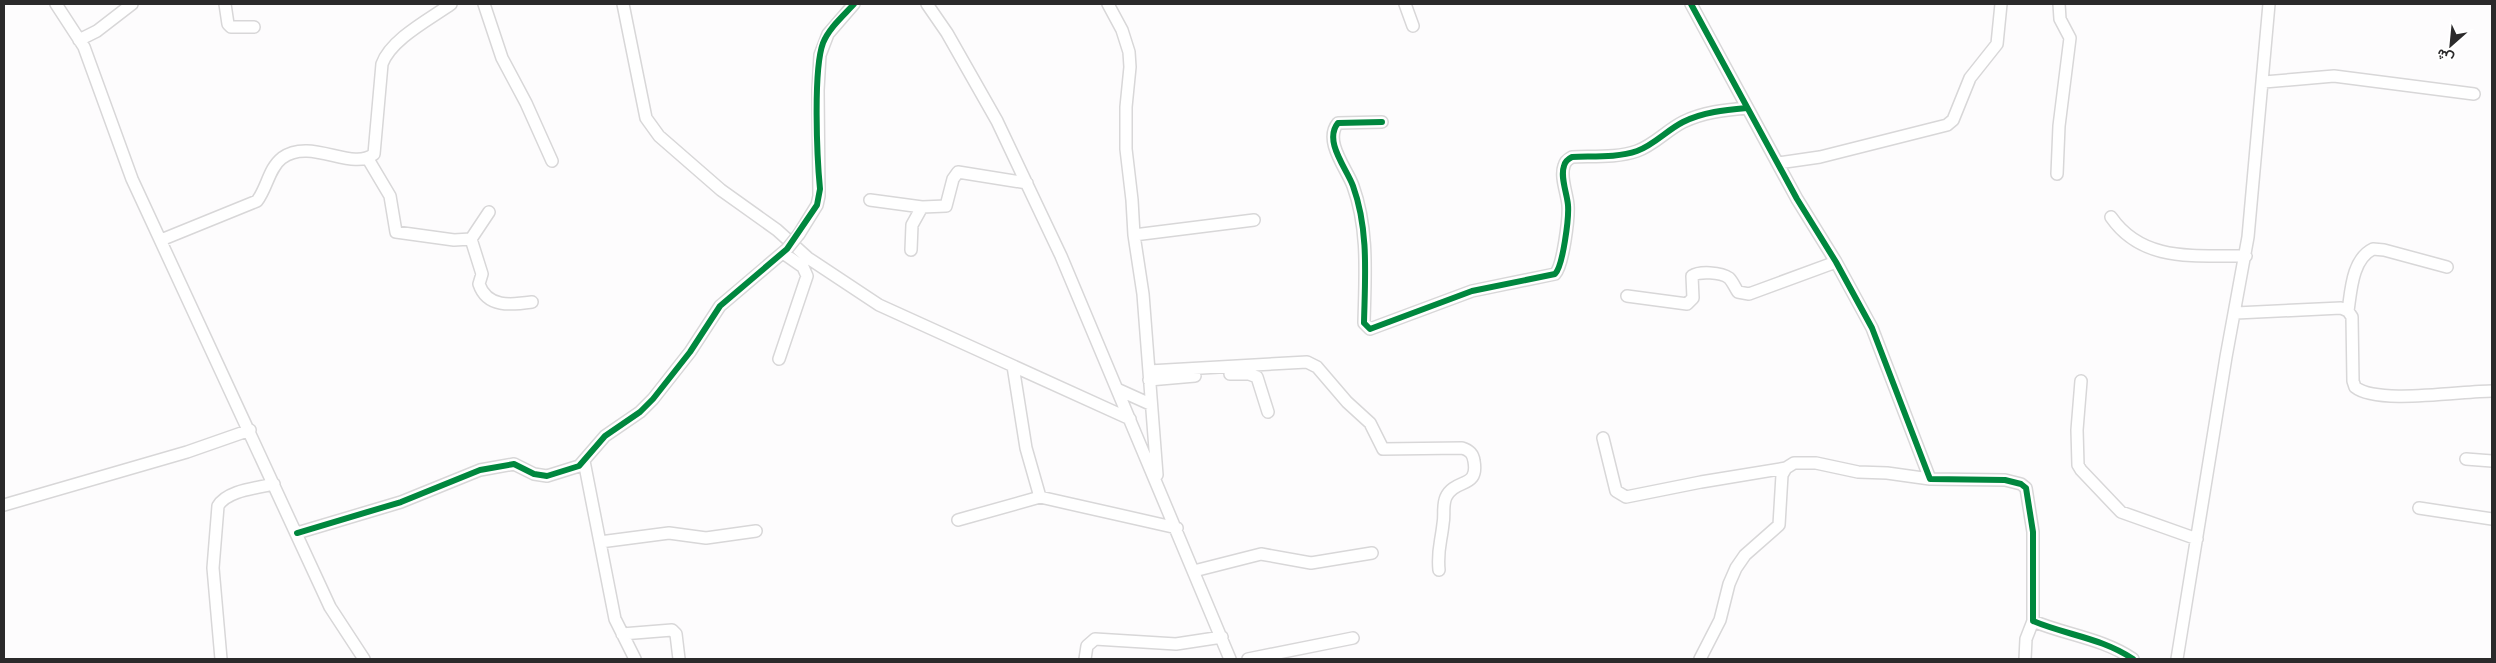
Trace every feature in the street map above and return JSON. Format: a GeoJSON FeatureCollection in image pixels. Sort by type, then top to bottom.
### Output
{"type":"FeatureCollection","features":[{"type":"Feature","properties":{"kind":"street"},"geometry":{"type":"LineString","coordinates":[[56,4],[79,40],[93,67],[132,179],[250,430],[330,607],[364,659]]}},
{"type":"Feature","properties":{"kind":"street"},"geometry":{"type":"LineString","coordinates":[[79,40],[97,31],[132,4]]}},
{"type":"Feature","properties":{"kind":"street"},"geometry":{"type":"LineString","coordinates":[[225,4],[228,24],[231,27],[254,27]]}},
{"type":"Feature","properties":{"kind":"street"},"geometry":{"type":"LineString","coordinates":[[161,240],[257,201],[274,166],[288,156],[311,150],[359,160],[368,159],[374,154],[382,64],[385,55],[399,41],[451,4]]}},
{"type":"Feature","properties":{"kind":"street"},"geometry":{"type":"LineString","coordinates":[[484,4],[502,58],[526,103],[552,161]]}},
{"type":"Feature","properties":{"kind":"street"},"geometry":{"type":"LineString","coordinates":[[623,4],[646,118],[659,136],[721,190],[777,230],[808,258],[879,305],[1130,418]]}},
{"type":"Feature","properties":{"kind":"street"},"geometry":{"type":"LineString","coordinates":[[297,533],[401,502],[480,470],[514,464],[534,474],[547,476],[570,470],[584,461],[615,427],[640,412],[653,399],[686,357],[720,306],[785,251],[799,234],[817,205],[819,196],[818,90],[820,56],[828,34],[854,4]]}},
{"type":"Feature","properties":{"kind":"street"},"geometry":{"type":"LineString","coordinates":[[927,4],[980,91],[1027,183],[1061,256],[1119,390],[1230,659]]}},
{"type":"Feature","properties":{"kind":"street"},"geometry":{"type":"LineString","coordinates":[[1108,4],[1122,30],[1129,52],[1126,150],[1134,235],[1143,294],[1150,404],[1158,488]]}},
{"type":"Feature","properties":{"kind":"street"},"geometry":{"type":"LineString","coordinates":[[1405,4],[1412,26]]}},
{"type":"Feature","properties":{"kind":"street"},"geometry":{"type":"LineString","coordinates":[[1691,4],[1747,108],[1872,328],[1930,479]]}},
{"type":"Feature","properties":{"kind":"street"},"geometry":{"type":"LineString","coordinates":[[1778,163],[1820,157],[1947,125],[1953,120],[1970,78],[1998,44],[2001,4]]}},
{"type":"Feature","properties":{"kind":"street"},"geometry":{"type":"LineString","coordinates":[[2057,174],[2059,126],[2070,38],[2060,19],[2059,4]]}},
{"type":"Feature","properties":{"kind":"street"},"geometry":{"type":"LineString","coordinates":[[2177,659],[2226,357],[2246,256],[2253,205],[2269,4]]}},
{"type":"Feature","properties":{"kind":"street"},"geometry":{"type":"LineString","coordinates":[[2264,82],[2334,76],[2474,94]]}},
{"type":"Feature","properties":{"kind":"street"},"geometry":{"type":"LineString","coordinates":[[1382,122],[1338,123],[1334,134],[1336,151],[1353,185],[1359,209],[1366,264],[1364,323],[1370,329],[1472,291],[1555,274],[1561,264],[1563,244],[1567,230],[1568,206],[1563,168],[1566,160],[1630,153],[1648,146],[1682,123],[1692,119],[1718,111],[1747,108]]}},
{"type":"Feature","properties":{"kind":"street"},"geometry":{"type":"LineString","coordinates":[[368,159],[390,196],[396,232],[454,240],[471,239]]}},
{"type":"Feature","properties":{"kind":"street"},"geometry":{"type":"LineString","coordinates":[[870,200],[922,207],[946,206],[953,179],[958,172],[1027,183]]}},
{"type":"Feature","properties":{"kind":"street"},"geometry":{"type":"LineString","coordinates":[[911,250],[912,225],[922,207]]}},
{"type":"Feature","properties":{"kind":"street"},"geometry":{"type":"LineString","coordinates":[[471,239],[489,212]]}},
{"type":"Feature","properties":{"kind":"street"},"geometry":{"type":"LineString","coordinates":[[2111,217],[2127,236],[2158,252],[2246,256]]}},
{"type":"Feature","properties":{"kind":"street"},"geometry":{"type":"LineString","coordinates":[[1134,235],[1254,220]]}},
{"type":"Feature","properties":{"kind":"street"},"geometry":{"type":"LineString","coordinates":[[471,239],[482,274],[479,284],[488,299],[507,306],[532,302]]}},
{"type":"Feature","properties":{"kind":"street"},"geometry":{"type":"LineString","coordinates":[[2348,311],[2353,278],[2365,255],[2373,249],[2384,250],[2447,267]]}},
{"type":"Feature","properties":{"kind":"street"},"geometry":{"type":"LineString","coordinates":[[779,359],[807,276],[803,267],[785,251]]}},
{"type":"Feature","properties":{"kind":"street"},"geometry":{"type":"LineString","coordinates":[[1627,296],[1687,304],[1693,298],[1692,276],[1698,273],[1723,275],[1731,280],[1738,292],[1749,294],[1836,262]]}},
{"type":"Feature","properties":{"kind":"street"},"geometry":{"type":"LineString","coordinates":[[2236,313],[2341,308],[2348,311],[2352,317],[2353,381],[2354,387],[2360,391],[2394,396],[2492,391]]}},
{"type":"Feature","properties":{"kind":"street"},"geometry":{"type":"LineString","coordinates":[[1149,375],[1307,362],[1316,367],[1347,402],[1370,422],[1383,449],[1462,448],[1468,450],[1474,459],[1475,472],[1469,482],[1450,491],[1446,497],[1443,524],[1438,542],[1439,570]]}},
{"type":"Feature","properties":{"kind":"street"},"geometry":{"type":"LineString","coordinates":[[1013,366],[1026,448],[1040,496]]}},
{"type":"Feature","properties":{"kind":"street"},"geometry":{"type":"LineString","coordinates":[[1149,375],[1254,375],[1260,380],[1268,412]]}},
{"type":"Feature","properties":{"kind":"street"},"geometry":{"type":"LineString","coordinates":[[2081,381],[2077,430],[2078,465],[2081,470],[2121,512],[2197,539]]}},
{"type":"Feature","properties":{"kind":"street"},"geometry":{"type":"LineString","coordinates":[[1119,390],[1150,404]]}},
{"type":"Feature","properties":{"kind":"street"},"geometry":{"type":"LineString","coordinates":[[4,506],[187,452],[250,430]]}},
{"type":"Feature","properties":{"kind":"street"},"geometry":{"type":"LineString","coordinates":[[1603,438],[1616,491],[1626,497],[1786,468],[1794,463],[1816,463],[1858,472],[1887,473],[1930,479],[2005,480],[2021,484],[2026,488],[2033,532],[2033,621],[2026,639],[2025,659]]}},
{"type":"Feature","properties":{"kind":"street"},"geometry":{"type":"LineString","coordinates":[[2466,459],[2492,461]]}},
{"type":"Feature","properties":{"kind":"street"},"geometry":{"type":"LineString","coordinates":[[584,461],[615,619],[634,659]]}},
{"type":"Feature","properties":{"kind":"street"},"geometry":{"type":"LineString","coordinates":[[1700,659],[1720,620],[1729,584],[1736,568],[1744,555],[1779,525],[1781,482],[1786,468]]}},
{"type":"Feature","properties":{"kind":"street"},"geometry":{"type":"LineString","coordinates":[[221,659],[214,568],[218,506],[224,498],[274,484]]}},
{"type":"Feature","properties":{"kind":"street"},"geometry":{"type":"LineString","coordinates":[[958,520],[1040,496],[1176,528]]}},
{"type":"Feature","properties":{"kind":"street"},"geometry":{"type":"LineString","coordinates":[[2419,508],[2492,519]]}},
{"type":"Feature","properties":{"kind":"street"},"geometry":{"type":"LineString","coordinates":[[600,542],[669,533],[706,538],[756,531]]}},
{"type":"Feature","properties":{"kind":"street"},"geometry":{"type":"LineString","coordinates":[[1194,571],[1261,554],[1311,563],[1372,553]]}},
{"type":"Feature","properties":{"kind":"street"},"geometry":{"type":"LineString","coordinates":[[2033,621],[2058,632],[2100,641],[2133,659]]}},
{"type":"Feature","properties":{"kind":"street"},"geometry":{"type":"LineString","coordinates":[[622,634],[672,630],[676,634],[679,659]]}},
{"type":"Feature","properties":{"kind":"street"},"geometry":{"type":"LineString","coordinates":[[1085,659],[1087,646],[1095,640],[1176,644],[1222,637]]}},
{"type":"Feature","properties":{"kind":"street"},"geometry":{"type":"LineString","coordinates":[[1248,659],[1353,638]]}},
{"type":"Feature","properties":{"kind":"cycle path"},"geometry":{"type":"LineString","coordinates":[[297,533],[401,502],[480,470],[514,464],[534,474],[547,476],[579,466],[605,436],[640,412],[653,399],[690,352],[720,306],[787,249],[817,205],[820,189],[817,115],[820,56],[823,43],[829,32],[854,4]]}},
{"type":"Feature","properties":{"kind":"cycle path"},"geometry":{"type":"LineString","coordinates":[[1691,4],[1797,199],[1836,262],[1872,328],[1930,479],[2005,480],[2021,484],[2026,488],[2033,532],[2033,621],[2096,641],[2133,659]]}},
{"type":"Feature","properties":{"kind":"cycle path"},"geometry":{"type":"LineString","coordinates":[[1382,122],[1338,123],[1334,130],[1333,138],[1338,155],[1353,186],[1362,220],[1365,254],[1364,323],[1370,329],[1472,291],[1555,274],[1561,262],[1568,220],[1563,170],[1567,160],[1572,157],[1613,156],[1637,151],[1649,145],[1677,125],[1698,116],[1747,108]]}}]}
